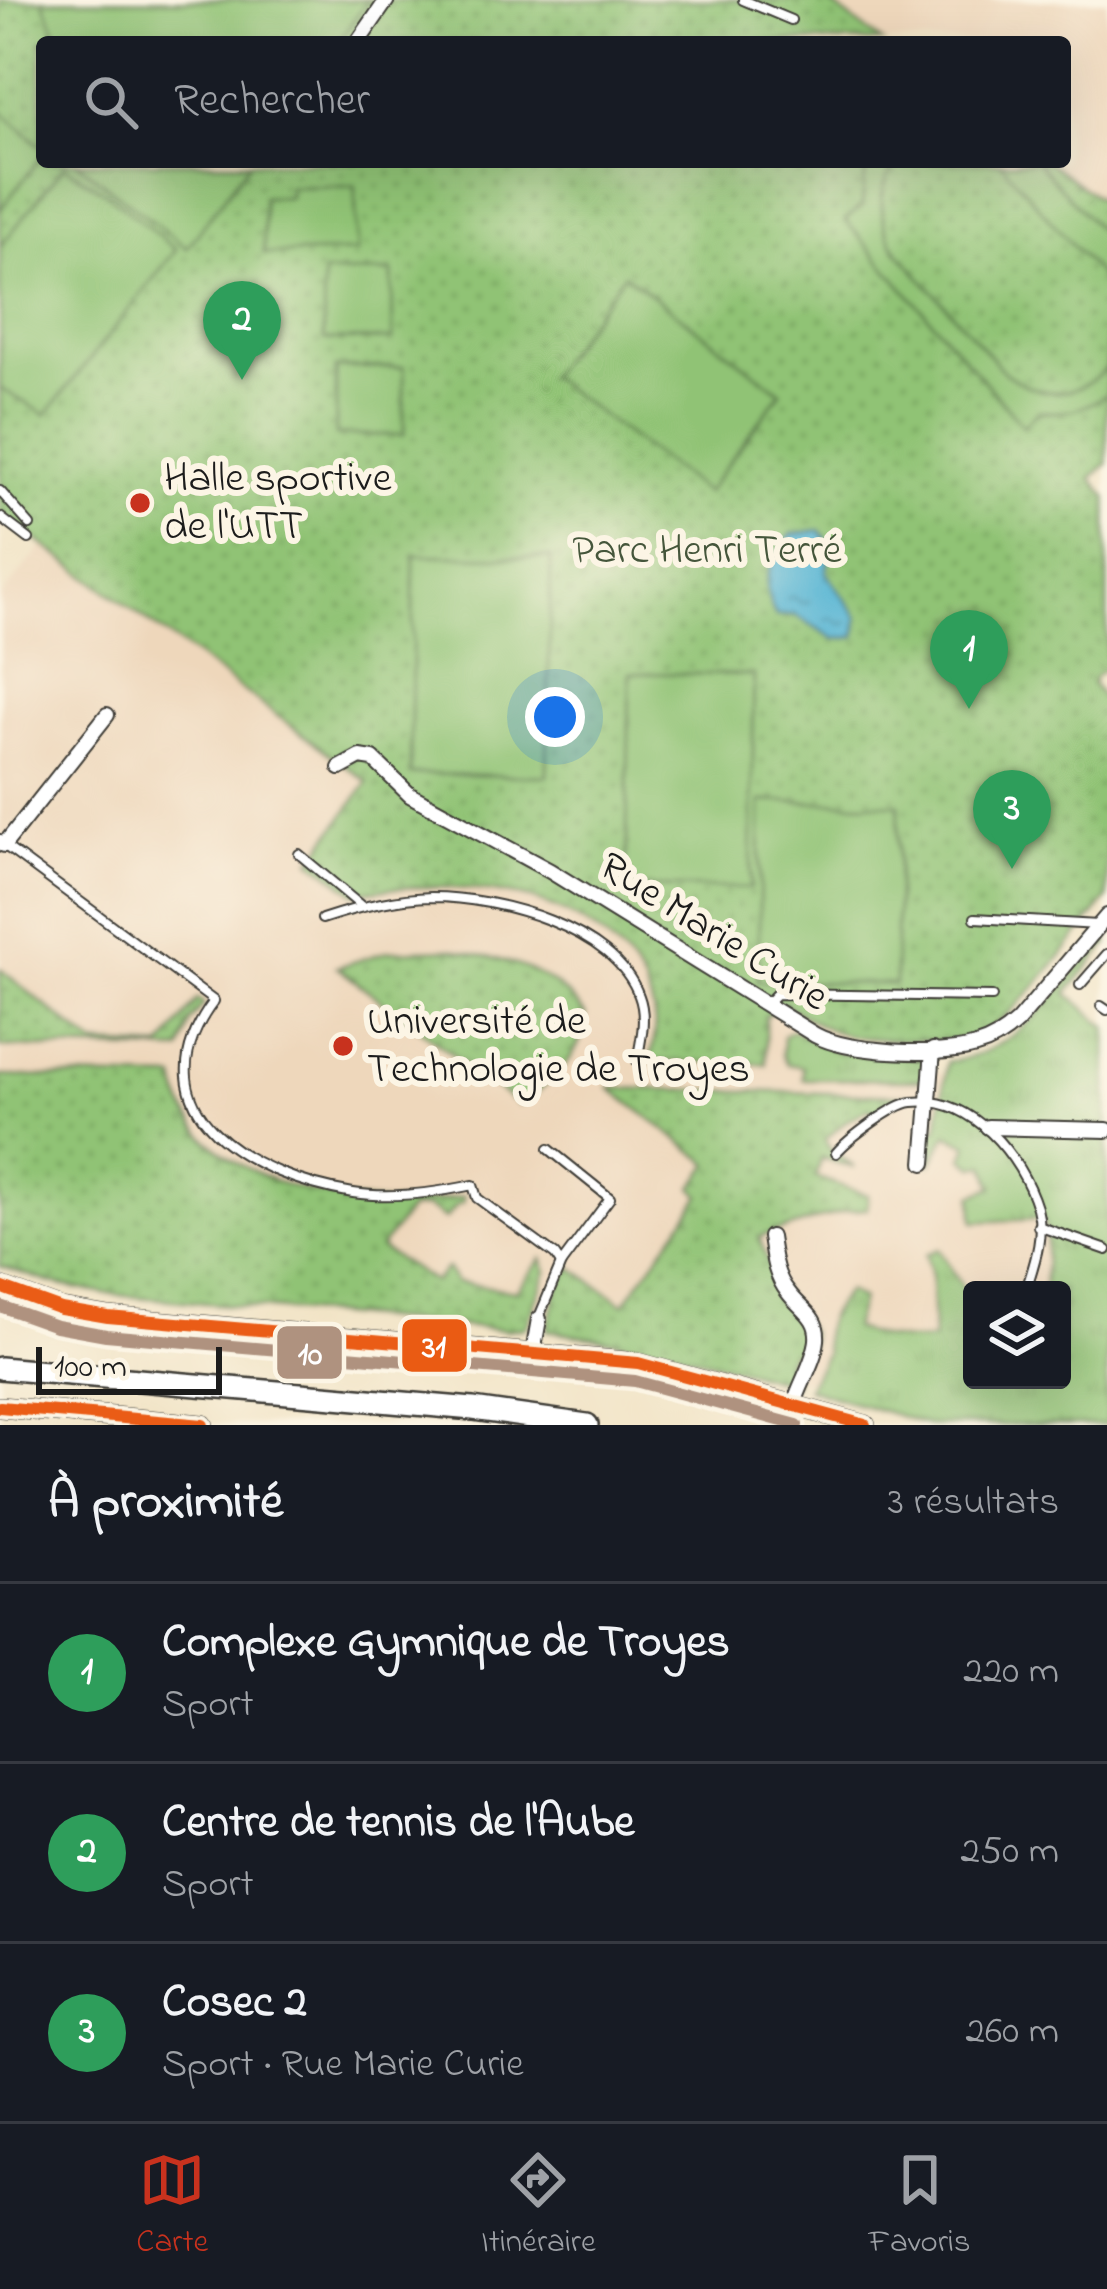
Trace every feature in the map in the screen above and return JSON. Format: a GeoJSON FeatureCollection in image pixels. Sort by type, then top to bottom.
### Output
{"type":"FeatureCollection","features":[{"type":"Feature","properties":{"kind":"main road"},"geometry":{"type":"LineString","coordinates":[[0,1368],[450,1407],[587,1425]]}},
{"type":"Feature","properties":{"kind":"street"},"geometry":{"type":"LineString","coordinates":[[362,36],[387,0]]}},
{"type":"Feature","properties":{"kind":"street"},"geometry":{"type":"LineString","coordinates":[[2,844],[107,715]]}},
{"type":"Feature","properties":{"kind":"street","name":"Rue Marie Curie"},"geometry":{"type":"LineString","coordinates":[[340,768],[360,757],[374,759],[410,795],[532,860],[838,1046],[933,1050],[978,1046],[1008,1030],[1103,920]]}},
{"type":"Feature","properties":{"kind":"street"},"geometry":{"type":"LineString","coordinates":[[924,1162],[933,1050]]}},
{"type":"Feature","properties":{"kind":"street"},"geometry":{"type":"LineString","coordinates":[[988,1127],[1107,1130]]}},
{"type":"Feature","properties":{"kind":"street"},"geometry":{"type":"LineString","coordinates":[[770,1238],[773,1262],[786,1291],[811,1314],[815,1325],[813,1354],[794,1404]]}},
{"type":"Feature","properties":{"kind":"street"},"geometry":{"type":"LineString","coordinates":[[0,1287],[61,1309],[107,1317],[638,1363],[865,1425]]}},
{"type":"Feature","properties":{"kind":"street"},"geometry":{"type":"LineString","coordinates":[[533,1353],[539,1318]]}},
{"type":"Feature","properties":{"kind":"street"},"geometry":{"type":"LineString","coordinates":[[0,1407],[203,1425]]}},
{"type":"Feature","properties":{"kind":"lane"},"geometry":{"type":"LineString","coordinates":[[743,0],[791,20]]}},
{"type":"Feature","properties":{"kind":"lane"},"geometry":{"type":"LineString","coordinates":[[0,491],[30,525]]}},
{"type":"Feature","properties":{"kind":"lane"},"geometry":{"type":"LineString","coordinates":[[0,517],[29,539]]}},
{"type":"Feature","properties":{"kind":"lane"},"geometry":{"type":"LineString","coordinates":[[2,844],[214,1001],[196,1026],[187,1052],[186,1079],[195,1109],[212,1134],[248,1158],[306,1181],[354,1193],[398,1196],[473,1185],[476,1198],[561,1264]]}},
{"type":"Feature","properties":{"kind":"lane"},"geometry":{"type":"LineString","coordinates":[[299,854],[362,906]]}},
{"type":"Feature","properties":{"kind":"lane"},"geometry":{"type":"LineString","coordinates":[[322,919],[362,906],[431,897],[494,902],[557,922],[612,958],[639,995],[643,1028],[637,1060]]}},
{"type":"Feature","properties":{"kind":"lane"},"geometry":{"type":"LineString","coordinates":[[975,918],[1103,920]]}},
{"type":"Feature","properties":{"kind":"lane"},"geometry":{"type":"LineString","coordinates":[[1080,986],[1107,954]]}},
{"type":"Feature","properties":{"kind":"lane"},"geometry":{"type":"LineString","coordinates":[[766,1004],[776,994],[992,997]]}},
{"type":"Feature","properties":{"kind":"lane"},"geometry":{"type":"LineString","coordinates":[[836,1153],[861,1129],[900,1105],[931,1104],[988,1127],[1037,1210],[1040,1243],[1029,1281]]}},
{"type":"Feature","properties":{"kind":"lane"},"geometry":{"type":"LineString","coordinates":[[539,1318],[561,1264],[610,1198],[549,1149]]}},
{"type":"Feature","properties":{"kind":"lane"},"geometry":{"type":"LineString","coordinates":[[1038,1226],[1107,1250]]}},
{"type":"Feature","properties":{"kind":"shaded area"},"geometry":{"type":"Polygon","coordinates":[[[826,0],[1107,0],[1107,205],[1056,168],[1071,168],[1071,36],[874,36],[826,0]]]}},
{"type":"Feature","properties":{"kind":"shaded area"},"geometry":{"type":"Polygon","coordinates":[[[50,537],[808,1011],[964,1084],[1053,1223],[1046,1281],[963,1281],[964,1389],[937,1418],[679,1344],[591,1329],[90,1284],[0,1254],[0,598],[50,537]]]}},
{"type":"Feature","properties":{"kind":"green space","name":"Parc Henri Terré"},"geometry":{"type":"Polygon","coordinates":[[[0,0],[826,0],[874,36],[36,36],[36,168],[1056,168],[1107,205],[1107,464],[1091,478],[1107,497],[1107,668],[1092,684],[1107,704],[1107,899],[1029,993],[979,1034],[943,1040],[853,1036],[829,1029],[784,1004],[765,1016],[766,1064],[649,1061],[655,1030],[651,1002],[639,975],[597,932],[570,915],[513,895],[414,887],[355,893],[312,860],[368,782],[0,513],[0,0]]]}},
{"type":"Feature","properties":{"kind":"green space"},"geometry":{"type":"Polygon","coordinates":[[[43,0],[368,0],[342,36],[58,36],[43,0]]]}},
{"type":"Feature","properties":{"kind":"green space"},"geometry":{"type":"Polygon","coordinates":[[[0,110],[36,142],[36,164],[0,210],[0,110]]]}},
{"type":"Feature","properties":{"kind":"green space"},"geometry":{"type":"Polygon","coordinates":[[[67,168],[108,194],[176,250],[46,415],[0,388],[0,247],[67,168]]]}},
{"type":"Feature","properties":{"kind":"green space"},"geometry":{"type":"Polygon","coordinates":[[[84,168],[246,168],[187,248],[84,168]]]}},
{"type":"Feature","properties":{"kind":"green space"},"geometry":{"type":"Polygon","coordinates":[[[869,168],[894,168],[882,204],[895,248],[1005,373],[1031,387],[1058,392],[1083,386],[1107,367],[1107,394],[1074,410],[1038,411],[1023,426],[845,220],[862,206],[869,168]]]}},
{"type":"Feature","properties":{"kind":"green space"},"geometry":{"type":"Polygon","coordinates":[[[1005,168],[1042,168],[1107,239],[1107,285],[1005,168]]]}},
{"type":"Feature","properties":{"kind":"green space"},"geometry":{"type":"Polygon","coordinates":[[[355,186],[357,252],[264,254],[263,197],[289,197],[289,187],[355,186]]]}},
{"type":"Feature","properties":{"kind":"green space"},"geometry":{"type":"Polygon","coordinates":[[[392,272],[393,339],[324,340],[323,273],[392,272]]]}},
{"type":"Feature","properties":{"kind":"green space"},"geometry":{"type":"Polygon","coordinates":[[[624,274],[781,392],[706,493],[548,376],[624,274]]]}},
{"type":"Feature","properties":{"kind":"green space"},"geometry":{"type":"Polygon","coordinates":[[[404,367],[404,435],[336,435],[336,368],[404,367]]]}},
{"type":"Feature","properties":{"kind":"green space"},"geometry":{"type":"Polygon","coordinates":[[[414,555],[551,558],[547,776],[410,774],[414,555]]]}},
{"type":"Feature","properties":{"kind":"green space"},"geometry":{"type":"Polygon","coordinates":[[[630,673],[754,675],[751,888],[626,887],[630,673]]]}},
{"type":"Feature","properties":{"kind":"green space"},"geometry":{"type":"Polygon","coordinates":[[[761,801],[899,804],[895,984],[758,981],[761,801]]]}},
{"type":"Feature","properties":{"kind":"green space"},"geometry":{"type":"Polygon","coordinates":[[[1107,932],[1107,945],[1067,993],[1107,1027],[1107,1425],[928,1425],[807,1388],[826,1353],[828,1320],[847,1291],[861,1300],[853,1328],[892,1339],[933,1340],[926,1255],[939,1249],[963,1288],[963,1389],[1071,1389],[1071,1281],[1044,1281],[1047,1234],[1043,1219],[974,1222],[973,1195],[993,1187],[986,1165],[975,1167],[963,1158],[968,1145],[947,1134],[930,1166],[947,1062],[997,1045],[1056,994],[1107,932]]]}},
{"type":"Feature","properties":{"kind":"green space"},"geometry":{"type":"Polygon","coordinates":[[[451,949],[542,976],[586,1016],[572,1056],[519,1105],[337,967],[388,951],[451,949]]]}},
{"type":"Feature","properties":{"kind":"green space"},"geometry":{"type":"Polygon","coordinates":[[[0,969],[95,1045],[162,1048],[198,999],[204,1004],[190,1022],[181,1051],[0,1047],[0,969]]]}},
{"type":"Feature","properties":{"kind":"green space"},"geometry":{"type":"Polygon","coordinates":[[[792,1030],[841,1053],[921,1057],[926,1062],[922,1080],[803,1079],[803,1067],[787,1064],[782,1055],[783,1036],[792,1030]]]}},
{"type":"Feature","properties":{"kind":"green space"},"geometry":{"type":"Polygon","coordinates":[[[0,1076],[176,1079],[189,1117],[216,1147],[251,1170],[339,1198],[427,1202],[464,1196],[463,1203],[445,1219],[427,1207],[410,1209],[380,1248],[434,1282],[447,1268],[456,1282],[516,1291],[542,1259],[547,1271],[526,1327],[506,1330],[105,1294],[0,1266],[0,1076]]]}},
{"type":"Feature","properties":{"kind":"green space"},"geometry":{"type":"Polygon","coordinates":[[[610,1088],[912,1095],[895,1099],[875,1116],[870,1108],[825,1140],[855,1168],[822,1158],[815,1177],[868,1195],[867,1209],[759,1237],[775,1282],[810,1332],[811,1342],[803,1354],[792,1351],[785,1362],[794,1370],[794,1384],[670,1350],[547,1330],[557,1291],[571,1267],[624,1304],[701,1196],[693,1187],[710,1164],[610,1088]]]}},
{"type":"Feature","properties":{"kind":"water"},"geometry":{"type":"Polygon","coordinates":[[[820,530],[832,548],[826,572],[858,617],[856,637],[835,639],[795,615],[776,616],[770,604],[768,573],[777,554],[792,534],[820,530]]]}},
{"type":"Feature","properties":{"kind":"transit line","name":"31"},"geometry":{"type":"LineString","coordinates":[[0,1287],[61,1309],[108,1317],[638,1363],[865,1425]]}},
{"type":"Feature","properties":{"kind":"transit line","name":"10"},"geometry":{"type":"LineString","coordinates":[[0,1306],[56,1326],[106,1335],[635,1381],[797,1425]]}},
{"type":"Feature","properties":{"kind":"transit line","name":"31"},"geometry":{"type":"LineString","coordinates":[[0,1407],[203,1425]]}},
{"type":"Feature","properties":{"kind":"place","name":"Centre de tennis de l'Aube"},"geometry":{"type":"Point","coordinates":[242,380]}},
{"type":"Feature","properties":{"kind":"place","name":"Halle sportive de l'UTT"},"geometry":{"type":"Point","coordinates":[140,503]}},
{"type":"Feature","properties":{"kind":"place","name":"Complexe Gymnique de Troyes"},"geometry":{"type":"Point","coordinates":[969,709]}},
{"type":"Feature","properties":{"kind":"place","name":"Cosec 2"},"geometry":{"type":"Point","coordinates":[1012,869]}},
{"type":"Feature","properties":{"kind":"place","name":"Université de Technologie de Troyes"},"geometry":{"type":"Point","coordinates":[343,1046]}}]}
